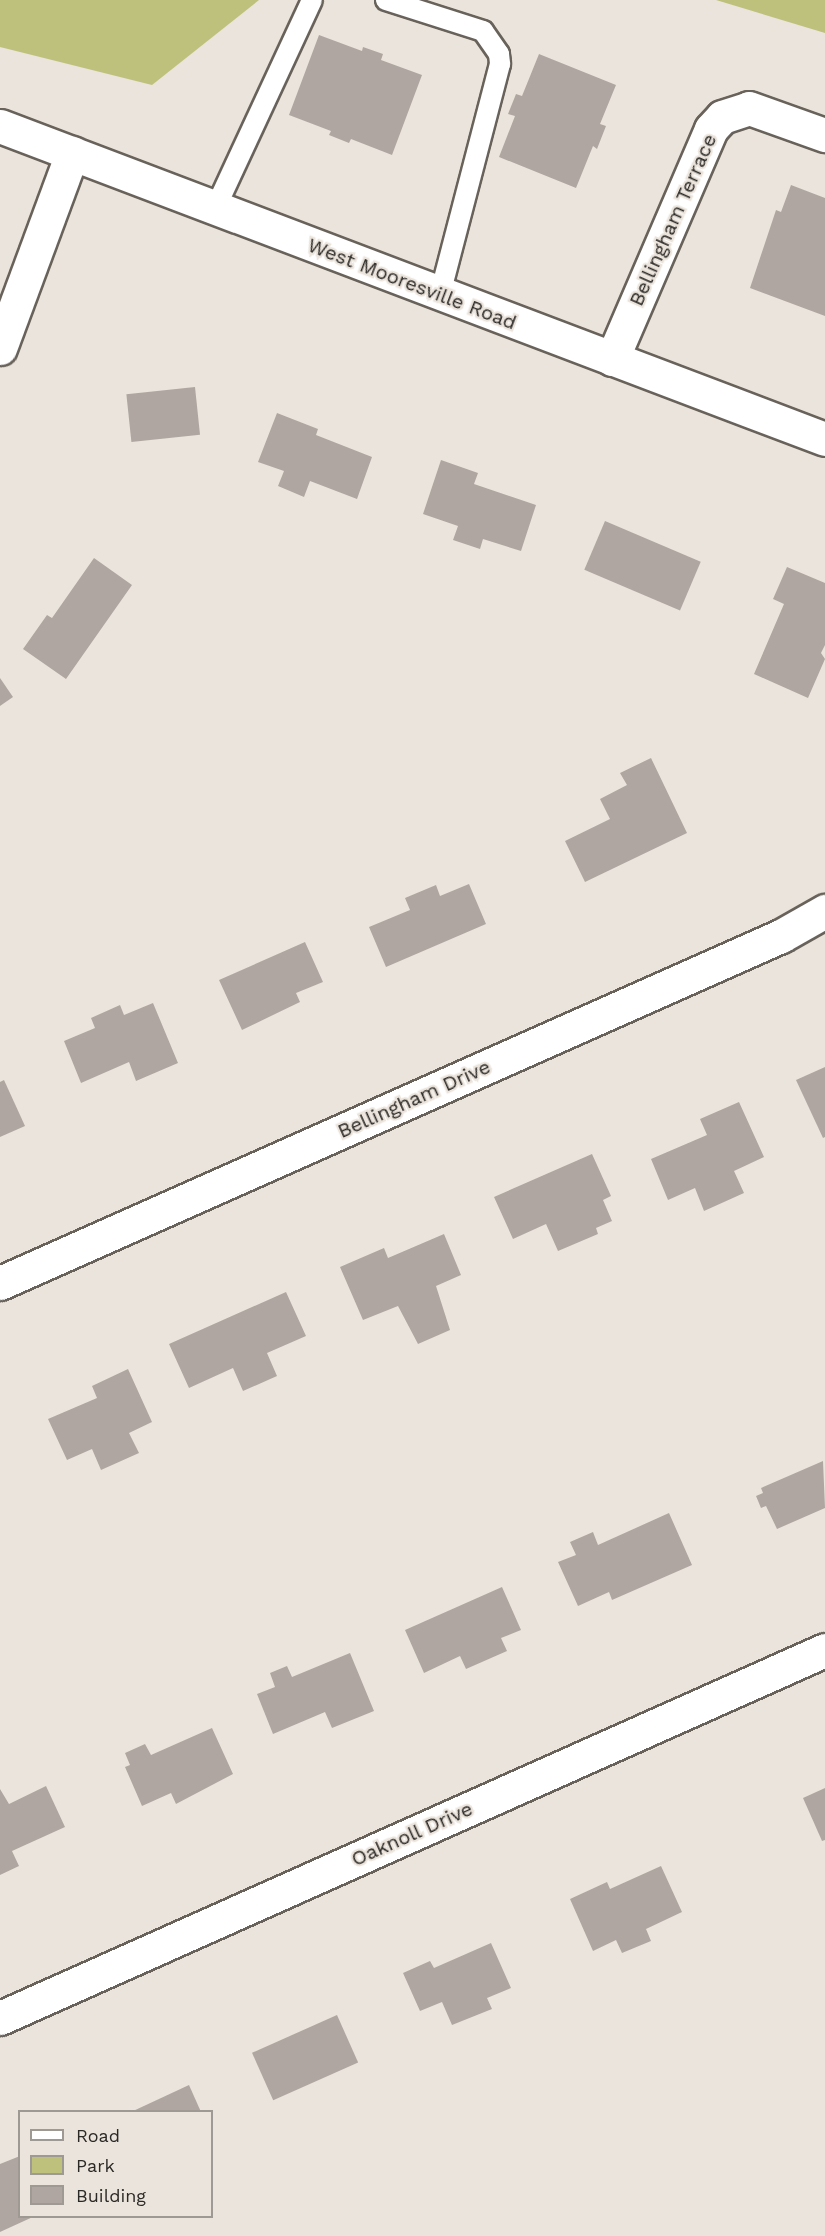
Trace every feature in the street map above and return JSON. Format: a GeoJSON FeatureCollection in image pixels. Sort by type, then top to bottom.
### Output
{"type":"FeatureCollection","features":[{"type":"Feature","properties":{"kind":"street","name":"Bellingham Terrace"},"geometry":{"type":"LineString","coordinates":[[612,359],[711,129],[722,117],[749,108],[825,135]]}},
{"type":"Feature","properties":{"kind":"street","name":"West Mooresville Road"},"geometry":{"type":"LineString","coordinates":[[0,126],[440,295],[825,439]]}},
{"type":"Feature","properties":{"kind":"street"},"geometry":{"type":"LineString","coordinates":[[0,348],[72,153]]}},
{"type":"Feature","properties":{"kind":"street","name":"Bellingham Drive"},"geometry":{"type":"LineString","coordinates":[[0,1282],[781,936],[825,911]]}},
{"type":"Feature","properties":{"kind":"street","name":"Oaknoll Drive"},"geometry":{"type":"LineString","coordinates":[[0,2018],[825,1650]]}},
{"type":"Feature","properties":{"kind":"lane"},"geometry":{"type":"LineString","coordinates":[[215,208],[312,0]]}},
{"type":"Feature","properties":{"kind":"lane"},"geometry":{"type":"LineString","coordinates":[[386,0],[483,32],[499,54],[500,64],[440,295]]}},
{"type":"Feature","properties":{"kind":"green space"},"geometry":{"type":"Polygon","coordinates":[[[0,0],[259,0],[152,85],[0,47],[0,0]]]}},
{"type":"Feature","properties":{"kind":"green space"},"geometry":{"type":"Polygon","coordinates":[[[716,0],[825,0],[825,33],[716,0]]]}},
{"type":"Feature","properties":{"kind":"building"},"geometry":{"type":"Polygon","coordinates":[[[319,35],[362,51],[363,47],[383,54],[381,60],[422,75],[392,155],[351,139],[349,143],[329,135],[331,131],[289,115],[319,35]]]}},
{"type":"Feature","properties":{"kind":"building"},"geometry":{"type":"Polygon","coordinates":[[[539,54],[616,85],[600,124],[606,126],[597,149],[593,146],[576,188],[499,157],[515,116],[508,114],[516,94],[522,96],[539,54]]]}},
{"type":"Feature","properties":{"kind":"building"},"geometry":{"type":"Polygon","coordinates":[[[791,185],[825,198],[825,316],[750,288],[776,210],[781,212],[791,185]]]}},
{"type":"Feature","properties":{"kind":"building"},"geometry":{"type":"Polygon","coordinates":[[[195,387],[200,435],[131,442],[126,394],[195,387]]]}},
{"type":"Feature","properties":{"kind":"building"},"geometry":{"type":"Polygon","coordinates":[[[277,413],[318,429],[316,435],[372,457],[357,499],[310,481],[304,497],[278,486],[284,471],[258,462],[277,413]]]}},
{"type":"Feature","properties":{"kind":"building"},"geometry":{"type":"Polygon","coordinates":[[[441,460],[478,473],[474,484],[536,505],[521,551],[483,539],[480,549],[453,540],[458,526],[423,514],[441,460]]]}},
{"type":"Feature","properties":{"kind":"building"},"geometry":{"type":"Polygon","coordinates":[[[605,521],[701,562],[680,610],[584,570],[605,521]]]}},
{"type":"Feature","properties":{"kind":"building"},"geometry":{"type":"Polygon","coordinates":[[[94,558],[132,585],[66,679],[23,649],[47,615],[52,618],[94,558]]]}},
{"type":"Feature","properties":{"kind":"building"},"geometry":{"type":"Polygon","coordinates":[[[787,567],[825,583],[825,645],[821,653],[825,659],[808,698],[754,674],[784,604],[773,599],[787,567]]]}},
{"type":"Feature","properties":{"kind":"building"},"geometry":{"type":"Polygon","coordinates":[[[0,678],[13,697],[0,706],[0,678]]]}},
{"type":"Feature","properties":{"kind":"building"},"geometry":{"type":"Polygon","coordinates":[[[651,758],[687,833],[585,882],[565,841],[610,819],[600,799],[627,785],[620,773],[651,758]]]}},
{"type":"Feature","properties":{"kind":"building"},"geometry":{"type":"Polygon","coordinates":[[[469,884],[486,924],[386,967],[369,927],[410,910],[405,898],[436,885],[440,896],[469,884]]]}},
{"type":"Feature","properties":{"kind":"building"},"geometry":{"type":"Polygon","coordinates":[[[305,942],[323,982],[296,993],[300,1002],[242,1030],[219,980],[305,942]]]}},
{"type":"Feature","properties":{"kind":"building"},"geometry":{"type":"Polygon","coordinates":[[[153,1003],[178,1063],[136,1081],[129,1062],[81,1083],[64,1041],[95,1028],[91,1018],[120,1005],[124,1015],[153,1003]]]}},
{"type":"Feature","properties":{"kind":"building"},"geometry":{"type":"Polygon","coordinates":[[[825,1067],[825,1137],[823,1138],[796,1080],[825,1067]]]}},
{"type":"Feature","properties":{"kind":"building"},"geometry":{"type":"Polygon","coordinates":[[[4,1080],[25,1126],[0,1137],[0,1082],[4,1080]]]}},
{"type":"Feature","properties":{"kind":"building"},"geometry":{"type":"Polygon","coordinates":[[[739,1102],[764,1157],[734,1171],[744,1193],[704,1211],[695,1188],[668,1200],[651,1159],[707,1135],[700,1119],[739,1102]]]}},
{"type":"Feature","properties":{"kind":"building"},"geometry":{"type":"Polygon","coordinates":[[[592,1154],[611,1196],[603,1200],[612,1221],[596,1228],[598,1234],[558,1251],[546,1224],[513,1239],[494,1197],[592,1154]]]}},
{"type":"Feature","properties":{"kind":"building"},"geometry":{"type":"Polygon","coordinates":[[[444,1234],[461,1275],[436,1286],[450,1330],[418,1344],[398,1306],[363,1320],[340,1267],[384,1248],[388,1258],[444,1234]]]}},
{"type":"Feature","properties":{"kind":"building"},"geometry":{"type":"Polygon","coordinates":[[[286,1292],[306,1336],[267,1353],[277,1376],[243,1391],[233,1368],[189,1388],[169,1344],[286,1292]]]}},
{"type":"Feature","properties":{"kind":"building"},"geometry":{"type":"Polygon","coordinates":[[[128,1369],[152,1422],[129,1433],[139,1453],[101,1470],[92,1449],[67,1460],[48,1419],[97,1398],[92,1386],[128,1369]]]}},
{"type":"Feature","properties":{"kind":"building"},"geometry":{"type":"Polygon","coordinates":[[[823,1461],[825,1508],[777,1529],[766,1506],[761,1508],[756,1496],[763,1493],[761,1488],[823,1461]]]}},
{"type":"Feature","properties":{"kind":"building"},"geometry":{"type":"Polygon","coordinates":[[[669,1513],[692,1565],[612,1600],[609,1592],[578,1606],[558,1562],[576,1555],[570,1542],[593,1532],[598,1545],[669,1513]]]}},
{"type":"Feature","properties":{"kind":"building"},"geometry":{"type":"Polygon","coordinates":[[[502,1587],[521,1630],[501,1638],[507,1651],[466,1669],[460,1656],[424,1673],[405,1630],[502,1587]]]}},
{"type":"Feature","properties":{"kind":"building"},"geometry":{"type":"Polygon","coordinates":[[[350,1653],[374,1711],[332,1728],[325,1712],[273,1734],[257,1694],[275,1687],[270,1673],[287,1666],[292,1677],[350,1653]]]}},
{"type":"Feature","properties":{"kind":"building"},"geometry":{"type":"Polygon","coordinates":[[[212,1728],[233,1774],[176,1804],[171,1793],[142,1806],[125,1767],[130,1765],[125,1753],[145,1744],[151,1755],[212,1728]]]}},
{"type":"Feature","properties":{"kind":"building"},"geometry":{"type":"Polygon","coordinates":[[[46,1786],[65,1827],[12,1851],[19,1866],[0,1875],[0,1789],[9,1804],[46,1786]]]}},
{"type":"Feature","properties":{"kind":"building"},"geometry":{"type":"Polygon","coordinates":[[[825,1788],[825,1840],[822,1841],[803,1798],[825,1788]]]}},
{"type":"Feature","properties":{"kind":"building"},"geometry":{"type":"Polygon","coordinates":[[[661,1866],[682,1912],[646,1929],[651,1941],[622,1953],[616,1940],[593,1951],[570,1899],[607,1882],[610,1889],[661,1866]]]}},
{"type":"Feature","properties":{"kind":"building"},"geometry":{"type":"Polygon","coordinates":[[[491,1943],[511,1988],[487,1998],[492,2009],[452,2025],[442,2002],[420,2011],[403,1973],[430,1961],[434,1968],[491,1943]]]}},
{"type":"Feature","properties":{"kind":"building"},"geometry":{"type":"Polygon","coordinates":[[[337,2015],[358,2063],[273,2100],[252,2053],[337,2015]]]}},
{"type":"Feature","properties":{"kind":"building"},"geometry":{"type":"Polygon","coordinates":[[[189,2085],[200,2110],[135,2110],[189,2085]]]}},
{"type":"Feature","properties":{"kind":"building"},"geometry":{"type":"Polygon","coordinates":[[[18,2157],[18,2218],[31,2218],[0,2232],[0,2164],[18,2157]]]}}]}
